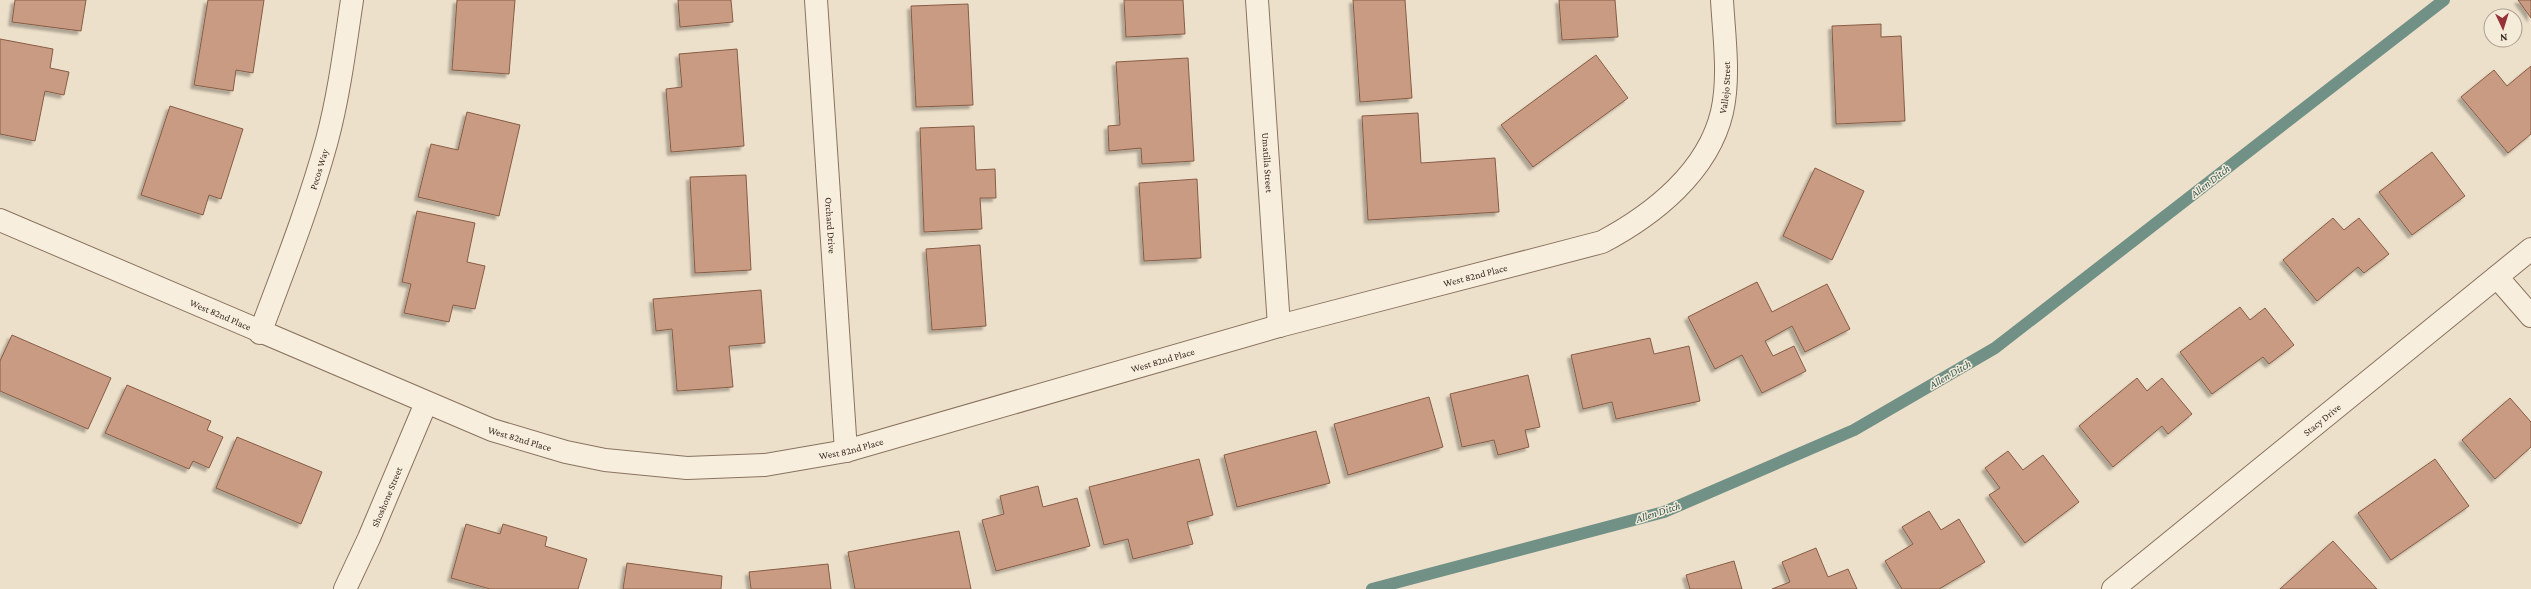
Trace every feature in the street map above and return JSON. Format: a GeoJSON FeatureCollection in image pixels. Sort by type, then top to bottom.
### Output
{"type":"FeatureCollection","features":[{"type":"Feature","properties":{"kind":"street","name":"Pecos Way"},"geometry":{"type":"LineString","coordinates":[[260,333],[304,217],[327,139],[344,56],[352,0]]}},
{"type":"Feature","properties":{"kind":"street","name":"Orchard Drive"},"geometry":{"type":"LineString","coordinates":[[816,0],[846,451]]}},
{"type":"Feature","properties":{"kind":"street","name":"Umatilla Street"},"geometry":{"type":"LineString","coordinates":[[1257,0],[1279,326]]}},
{"type":"Feature","properties":{"kind":"street","name":"Vallejo Street"},"geometry":{"type":"LineString","coordinates":[[1696,168],[1714,136],[1722,112],[1726,75],[1722,0]]}},
{"type":"Feature","properties":{"kind":"street","name":"West 82nd Place"},"geometry":{"type":"LineString","coordinates":[[0,220],[260,333],[492,430],[566,452],[605,460],[687,468],[757,466],[846,451],[1279,326],[1602,242],[1631,227],[1670,195],[1696,168]]}},
{"type":"Feature","properties":{"kind":"street","name":"Stacy Drive"},"geometry":{"type":"LineString","coordinates":[[2112,589],[2531,249]]}},
{"type":"Feature","properties":{"kind":"street"},"geometry":{"type":"LineString","coordinates":[[2497,277],[2531,316]]}},
{"type":"Feature","properties":{"kind":"street","name":"Shoshone Street"},"geometry":{"type":"LineString","coordinates":[[345,589],[369,538],[426,403]]}},
{"type":"Feature","properties":{"kind":"building"},"geometry":{"type":"Polygon","coordinates":[[[15,0],[86,0],[81,31],[12,22],[15,0]]]}},
{"type":"Feature","properties":{"kind":"building"},"geometry":{"type":"Polygon","coordinates":[[[208,0],[264,0],[253,73],[236,70],[233,91],[194,85],[208,0]]]}},
{"type":"Feature","properties":{"kind":"building"},"geometry":{"type":"Polygon","coordinates":[[[457,0],[515,0],[509,74],[452,70],[457,0]]]}},
{"type":"Feature","properties":{"kind":"building"},"geometry":{"type":"Polygon","coordinates":[[[678,0],[731,0],[733,22],[680,27],[678,0]]]}},
{"type":"Feature","properties":{"kind":"building"},"geometry":{"type":"Polygon","coordinates":[[[1124,0],[1183,0],[1185,34],[1126,37],[1124,0]]]}},
{"type":"Feature","properties":{"kind":"building"},"geometry":{"type":"Polygon","coordinates":[[[1353,0],[1405,0],[1412,98],[1360,102],[1353,0]]]}},
{"type":"Feature","properties":{"kind":"building"},"geometry":{"type":"Polygon","coordinates":[[[1559,0],[1615,0],[1618,37],[1562,40],[1559,0]]]}},
{"type":"Feature","properties":{"kind":"building"},"geometry":{"type":"Polygon","coordinates":[[[2518,0],[2531,0],[2531,18],[2518,0]]]}},
{"type":"Feature","properties":{"kind":"building"},"geometry":{"type":"Polygon","coordinates":[[[968,4],[973,105],[916,107],[911,6],[968,4]]]}},
{"type":"Feature","properties":{"kind":"building"},"geometry":{"type":"Polygon","coordinates":[[[1881,24],[1881,37],[1901,36],[1905,121],[1836,124],[1832,26],[1881,24]]]}},
{"type":"Feature","properties":{"kind":"building"},"geometry":{"type":"Polygon","coordinates":[[[0,39],[53,49],[50,68],[69,72],[64,95],[45,91],[35,141],[0,134],[0,39]]]}},
{"type":"Feature","properties":{"kind":"building"},"geometry":{"type":"Polygon","coordinates":[[[737,49],[744,146],[671,152],[666,89],[682,87],[679,54],[737,49]]]}},
{"type":"Feature","properties":{"kind":"building"},"geometry":{"type":"Polygon","coordinates":[[[1596,55],[1628,98],[1533,167],[1501,125],[1596,55]]]}},
{"type":"Feature","properties":{"kind":"building"},"geometry":{"type":"Polygon","coordinates":[[[1188,58],[1194,161],[1142,164],[1141,148],[1109,151],[1108,126],[1120,125],[1116,62],[1188,58]]]}},
{"type":"Feature","properties":{"kind":"building"},"geometry":{"type":"Polygon","coordinates":[[[2531,66],[2531,134],[2508,153],[2461,97],[2494,70],[2507,86],[2531,66]]]}},
{"type":"Feature","properties":{"kind":"building"},"geometry":{"type":"Polygon","coordinates":[[[170,106],[243,129],[221,199],[209,195],[203,215],[141,195],[170,106]]]}},
{"type":"Feature","properties":{"kind":"building"},"geometry":{"type":"Polygon","coordinates":[[[467,112],[520,125],[499,216],[418,197],[431,144],[458,150],[467,112]]]}},
{"type":"Feature","properties":{"kind":"building"},"geometry":{"type":"Polygon","coordinates":[[[1418,113],[1421,163],[1495,158],[1499,212],[1368,220],[1362,116],[1418,113]]]}},
{"type":"Feature","properties":{"kind":"building"},"geometry":{"type":"Polygon","coordinates":[[[974,126],[976,170],[995,169],[996,198],[980,198],[982,229],[924,232],[920,128],[974,126]]]}},
{"type":"Feature","properties":{"kind":"building"},"geometry":{"type":"Polygon","coordinates":[[[2432,152],[2465,196],[2412,235],[2379,192],[2432,152]]]}},
{"type":"Feature","properties":{"kind":"building"},"geometry":{"type":"Polygon","coordinates":[[[1815,168],[1864,191],[1832,260],[1783,236],[1815,168]]]}},
{"type":"Feature","properties":{"kind":"building"},"geometry":{"type":"Polygon","coordinates":[[[746,175],[751,270],[695,273],[690,177],[746,175]]]}},
{"type":"Feature","properties":{"kind":"building"},"geometry":{"type":"Polygon","coordinates":[[[1197,179],[1201,258],[1144,261],[1139,183],[1197,179]]]}},
{"type":"Feature","properties":{"kind":"building"},"geometry":{"type":"Polygon","coordinates":[[[417,211],[475,223],[467,262],[485,266],[475,309],[453,305],[449,322],[404,313],[411,284],[402,282],[417,211]]]}},
{"type":"Feature","properties":{"kind":"building"},"geometry":{"type":"Polygon","coordinates":[[[2333,218],[2344,230],[2359,218],[2389,254],[2364,273],[2358,267],[2317,301],[2283,260],[2333,218]]]}},
{"type":"Feature","properties":{"kind":"building"},"geometry":{"type":"Polygon","coordinates":[[[980,245],[986,326],[932,330],[926,249],[980,245]]]}},
{"type":"Feature","properties":{"kind":"building"},"geometry":{"type":"Polygon","coordinates":[[[1757,282],[1772,312],[1827,284],[1850,329],[1805,352],[1792,326],[1765,341],[1773,356],[1794,346],[1806,371],[1762,393],[1742,355],[1715,369],[1688,317],[1757,282]]]}},
{"type":"Feature","properties":{"kind":"building"},"geometry":{"type":"Polygon","coordinates":[[[761,290],[765,343],[729,346],[733,387],[677,391],[672,329],[656,331],[653,299],[761,290]]]}},
{"type":"Feature","properties":{"kind":"building"},"geometry":{"type":"Polygon","coordinates":[[[2240,307],[2250,320],[2265,308],[2294,345],[2269,364],[2263,357],[2212,394],[2180,352],[2240,307]]]}},
{"type":"Feature","properties":{"kind":"building"},"geometry":{"type":"Polygon","coordinates":[[[12,335],[111,378],[88,429],[0,391],[0,361],[12,335]]]}},
{"type":"Feature","properties":{"kind":"building"},"geometry":{"type":"Polygon","coordinates":[[[1650,338],[1654,354],[1689,346],[1700,401],[1616,419],[1612,402],[1583,409],[1571,355],[1650,338]]]}},
{"type":"Feature","properties":{"kind":"building"},"geometry":{"type":"Polygon","coordinates":[[[1528,375],[1540,427],[1525,430],[1529,447],[1498,455],[1494,440],[1462,447],[1450,394],[1528,375]]]}},
{"type":"Feature","properties":{"kind":"building"},"geometry":{"type":"Polygon","coordinates":[[[2137,378],[2147,391],[2162,378],[2192,414],[2168,434],[2162,426],[2113,467],[2079,426],[2137,378]]]}},
{"type":"Feature","properties":{"kind":"building"},"geometry":{"type":"Polygon","coordinates":[[[127,385],[211,421],[207,430],[223,437],[209,468],[193,461],[189,469],[105,433],[127,385]]]}},
{"type":"Feature","properties":{"kind":"building"},"geometry":{"type":"Polygon","coordinates":[[[1429,397],[1443,447],[1348,475],[1334,424],[1429,397]]]}},
{"type":"Feature","properties":{"kind":"building"},"geometry":{"type":"Polygon","coordinates":[[[2510,398],[2531,422],[2531,447],[2495,479],[2462,440],[2510,398]]]}},
{"type":"Feature","properties":{"kind":"building"},"geometry":{"type":"Polygon","coordinates":[[[1316,431],[1330,483],[1237,507],[1224,455],[1316,431]]]}},
{"type":"Feature","properties":{"kind":"building"},"geometry":{"type":"Polygon","coordinates":[[[237,437],[322,472],[301,524],[216,488],[237,437]]]}},
{"type":"Feature","properties":{"kind":"building"},"geometry":{"type":"Polygon","coordinates":[[[2008,451],[2023,470],[2043,455],[2079,502],[2025,543],[1989,495],[2000,488],[1985,468],[2008,451]]]}},
{"type":"Feature","properties":{"kind":"building"},"geometry":{"type":"Polygon","coordinates":[[[1199,459],[1213,515],[1187,522],[1193,544],[1133,559],[1128,539],[1104,545],[1089,487],[1199,459]]]}},
{"type":"Feature","properties":{"kind":"building"},"geometry":{"type":"Polygon","coordinates":[[[2435,459],[2469,506],[2391,560],[2358,513],[2435,459]]]}},
{"type":"Feature","properties":{"kind":"building"},"geometry":{"type":"Polygon","coordinates":[[[1038,486],[1043,507],[1077,498],[1090,546],[996,571],[982,520],[1004,514],[1000,496],[1038,486]]]}},
{"type":"Feature","properties":{"kind":"building"},"geometry":{"type":"Polygon","coordinates":[[[1929,511],[1941,530],[1959,519],[1985,562],[1939,589],[1902,589],[1885,561],[1913,544],[1902,527],[1929,511]]]}},
{"type":"Feature","properties":{"kind":"building"},"geometry":{"type":"Polygon","coordinates":[[[466,524],[500,534],[503,524],[547,537],[545,546],[587,559],[578,589],[490,589],[451,578],[466,524]]]}},
{"type":"Feature","properties":{"kind":"building"},"geometry":{"type":"Polygon","coordinates":[[[959,531],[971,589],[855,589],[848,552],[959,531]]]}},
{"type":"Feature","properties":{"kind":"building"},"geometry":{"type":"Polygon","coordinates":[[[2333,541],[2377,589],[2280,589],[2333,541]]]}},
{"type":"Feature","properties":{"kind":"building"},"geometry":{"type":"Polygon","coordinates":[[[1816,548],[1828,577],[1848,569],[1857,589],[1772,589],[1790,582],[1782,562],[1816,548]]]}},
{"type":"Feature","properties":{"kind":"building"},"geometry":{"type":"Polygon","coordinates":[[[1734,561],[1742,589],[1690,589],[1686,575],[1734,561]]]}},
{"type":"Feature","properties":{"kind":"building"},"geometry":{"type":"Polygon","coordinates":[[[627,563],[722,576],[721,589],[623,589],[627,563]]]}},
{"type":"Feature","properties":{"kind":"building"},"geometry":{"type":"Polygon","coordinates":[[[828,564],[831,589],[751,589],[749,572],[828,564]]]}},
{"type":"Feature","properties":{"kind":"waterway","name":"Allen Ditch"},"geometry":{"type":"LineString","coordinates":[[1372,589],[1664,512],[1854,430],[1995,348],[2444,0]]}}]}
